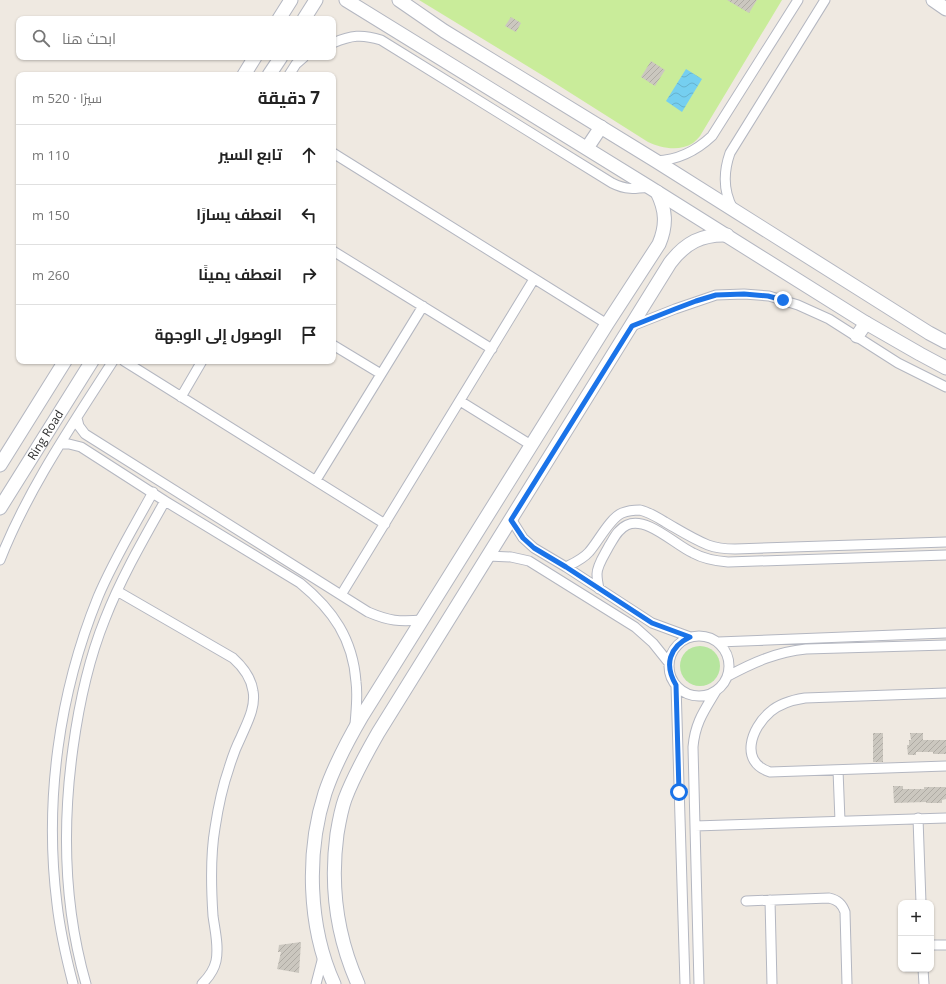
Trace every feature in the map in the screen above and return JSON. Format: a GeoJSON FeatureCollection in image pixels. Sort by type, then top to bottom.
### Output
{"type":"FeatureCollection","features":[{"type":"Feature","properties":{"kind":"street"},"geometry":{"type":"LineString","coordinates":[[281,16],[291,0]]}},
{"type":"Feature","properties":{"kind":"street"},"geometry":{"type":"LineString","coordinates":[[306,16],[316,0]]}},
{"type":"Feature","properties":{"kind":"street"},"geometry":{"type":"LineString","coordinates":[[346,0],[587,148],[866,323],[946,368]]}},
{"type":"Feature","properties":{"kind":"street"},"geometry":{"type":"LineString","coordinates":[[399,0],[444,31],[656,161],[929,333],[946,342]]}},
{"type":"Feature","properties":{"kind":"street"},"geometry":{"type":"LineString","coordinates":[[656,161],[670,160],[683,156],[699,148],[712,136],[798,0]]}},
{"type":"Feature","properties":{"kind":"street"},"geometry":{"type":"LineString","coordinates":[[733,210],[727,197],[725,182],[726,167],[730,153],[825,0]]}},
{"type":"Feature","properties":{"kind":"street"},"geometry":{"type":"LineString","coordinates":[[933,0],[946,9]]}},
{"type":"Feature","properties":{"kind":"street"},"geometry":{"type":"LineString","coordinates":[[336,41],[361,35],[381,40],[619,186],[626,189],[653,189]]}},
{"type":"Feature","properties":{"kind":"street"},"geometry":{"type":"LineString","coordinates":[[246,72],[253,60]]}},
{"type":"Feature","properties":{"kind":"street"},"geometry":{"type":"LineString","coordinates":[[271,72],[279,60]]}},
{"type":"Feature","properties":{"kind":"street"},"geometry":{"type":"LineString","coordinates":[[291,72],[301,60]]}},
{"type":"Feature","properties":{"kind":"street"},"geometry":{"type":"LineString","coordinates":[[587,148],[601,127]]}},
{"type":"Feature","properties":{"kind":"street"},"geometry":{"type":"LineString","coordinates":[[336,155],[607,324]]}},
{"type":"Feature","properties":{"kind":"street"},"geometry":{"type":"LineString","coordinates":[[334,984],[318,933],[312,868],[316,834],[325,794],[338,760],[355,728],[422,620],[607,324],[659,244],[664,230],[664,214],[663,206],[653,189]]}},
{"type":"Feature","properties":{"kind":"street"},"geometry":{"type":"LineString","coordinates":[[358,984],[344,947],[338,923],[334,873],[335,848],[339,823],[345,799],[355,776],[369,749],[488,556],[676,256],[688,244],[695,240],[711,236],[727,235]]}},
{"type":"Feature","properties":{"kind":"street"},"geometry":{"type":"LineString","coordinates":[[336,253],[492,349]]}},
{"type":"Feature","properties":{"kind":"street"},"geometry":{"type":"LineString","coordinates":[[647,263],[663,275]]}},
{"type":"Feature","properties":{"kind":"street"},"geometry":{"type":"LineString","coordinates":[[341,595],[534,279]]}},
{"type":"Feature","properties":{"kind":"street"},"geometry":{"type":"LineString","coordinates":[[632,326],[696,301],[716,295],[744,294],[768,296],[798,305],[829,319],[898,363],[946,387]]}},
{"type":"Feature","properties":{"kind":"street"},"geometry":{"type":"LineString","coordinates":[[316,480],[423,306]]}},
{"type":"Feature","properties":{"kind":"street"},"geometry":{"type":"LineString","coordinates":[[857,336],[866,323]]}},
{"type":"Feature","properties":{"kind":"street"},"geometry":{"type":"LineString","coordinates":[[336,347],[381,374]]}},
{"type":"Feature","properties":{"kind":"street","name":"Ring Road"},"geometry":{"type":"LineString","coordinates":[[0,465],[63,364]]}},
{"type":"Feature","properties":{"kind":"street","name":"Ring Road"},"geometry":{"type":"LineString","coordinates":[[0,508],[90,364]]}},
{"type":"Feature","properties":{"kind":"street"},"geometry":{"type":"LineString","coordinates":[[0,560],[30,495],[111,364]]}},
{"type":"Feature","properties":{"kind":"street"},"geometry":{"type":"LineString","coordinates":[[129,364],[385,524]]}},
{"type":"Feature","properties":{"kind":"street"},"geometry":{"type":"LineString","coordinates":[[180,396],[200,364]]}},
{"type":"Feature","properties":{"kind":"street"},"geometry":{"type":"LineString","coordinates":[[460,401],[531,445]]}},
{"type":"Feature","properties":{"kind":"street"},"geometry":{"type":"LineString","coordinates":[[77,418],[79,426],[85,434],[368,612],[380,617],[404,622],[422,620]]}},
{"type":"Feature","properties":{"kind":"street"},"geometry":{"type":"LineString","coordinates":[[77,446],[85,434]]}},
{"type":"Feature","properties":{"kind":"street"},"geometry":{"type":"LineString","coordinates":[[61,444],[81,447],[165,501],[300,583],[314,594],[326,606],[336,620],[344,634],[350,650],[357,682],[355,728]]}},
{"type":"Feature","properties":{"kind":"street"},"geometry":{"type":"LineString","coordinates":[[509,481],[527,494]]}},
{"type":"Feature","properties":{"kind":"street"},"geometry":{"type":"LineString","coordinates":[[73,984],[66,959],[61,931],[54,875],[52,821],[59,744],[74,670],[90,620],[110,572],[152,492]]}},
{"type":"Feature","properties":{"kind":"street"},"geometry":{"type":"LineString","coordinates":[[86,984],[72,919],[66,861],[66,803],[77,715],[97,640],[105,619],[117,590],[134,556],[165,501]]}},
{"type":"Feature","properties":{"kind":"street"},"geometry":{"type":"LineString","coordinates":[[566,567],[588,554],[615,518],[621,514],[639,510],[650,513],[709,546],[721,548],[742,549],[946,542]]}},
{"type":"Feature","properties":{"kind":"street"},"geometry":{"type":"LineString","coordinates":[[511,520],[523,538],[534,548],[652,623],[690,637]]}},
{"type":"Feature","properties":{"kind":"street"},"geometry":{"type":"LineString","coordinates":[[599,589],[597,574],[598,567],[608,548],[620,529],[627,524],[636,523],[653,528],[691,552],[703,558],[714,561],[728,562],[946,555]]}},
{"type":"Feature","properties":{"kind":"street"},"geometry":{"type":"LineString","coordinates":[[488,556],[511,557],[529,560],[635,627],[653,643],[669,663]]}},
{"type":"Feature","properties":{"kind":"street"},"geometry":{"type":"LineString","coordinates":[[117,590],[233,658],[243,667],[250,679],[253,692],[253,705],[249,718],[229,768],[220,797],[212,857],[211,887],[213,917],[218,950],[216,963],[211,974],[202,984]]}},
{"type":"Feature","properties":{"kind":"street"},"geometry":{"type":"LineString","coordinates":[[718,642],[946,633]]}},
{"type":"Feature","properties":{"kind":"street"},"geometry":{"type":"LineString","coordinates":[[704,636],[711,638],[718,642],[728,657],[730,666],[728,676],[721,687],[710,695],[695,696],[687,694],[676,685],[672,678],[669,663],[671,656],[678,645],[690,637],[704,636]]}},
{"type":"Feature","properties":{"kind":"street"},"geometry":{"type":"LineString","coordinates":[[728,676],[756,661],[796,650],[946,645]]}},
{"type":"Feature","properties":{"kind":"street"},"geometry":{"type":"LineString","coordinates":[[676,685],[685,984]]}},
{"type":"Feature","properties":{"kind":"street"},"geometry":{"type":"LineString","coordinates":[[699,984],[693,746],[695,731],[701,716],[716,691]]}},
{"type":"Feature","properties":{"kind":"street"},"geometry":{"type":"LineString","coordinates":[[946,692],[796,699],[783,703],[771,711],[760,722],[751,744],[751,751],[756,764],[765,770],[776,772],[946,766]]}},
{"type":"Feature","properties":{"kind":"street"},"geometry":{"type":"LineString","coordinates":[[59,744],[73,746]]}},
{"type":"Feature","properties":{"kind":"street"},"geometry":{"type":"LineString","coordinates":[[838,770],[840,821]]}},
{"type":"Feature","properties":{"kind":"street"},"geometry":{"type":"LineString","coordinates":[[679,792],[694,791]]}},
{"type":"Feature","properties":{"kind":"street"},"geometry":{"type":"LineString","coordinates":[[325,794],[345,799]]}},
{"type":"Feature","properties":{"kind":"street"},"geometry":{"type":"LineString","coordinates":[[918,818],[921,900]]}},
{"type":"Feature","properties":{"kind":"street"},"geometry":{"type":"LineString","coordinates":[[695,826],[946,818]]}},
{"type":"Feature","properties":{"kind":"street"},"geometry":{"type":"LineString","coordinates":[[746,902],[829,898],[838,901],[844,908],[846,916],[847,984]]}},
{"type":"Feature","properties":{"kind":"street"},"geometry":{"type":"LineString","coordinates":[[770,900],[772,984]]}},
{"type":"Feature","properties":{"kind":"street"},"geometry":{"type":"LineString","coordinates":[[934,945],[946,945]]}},
{"type":"Feature","properties":{"kind":"street"},"geometry":{"type":"LineString","coordinates":[[316,984],[324,956]]}},
{"type":"Feature","properties":{"kind":"street"},"geometry":{"type":"LineString","coordinates":[[923,972],[924,984]]}},
{"type":"Feature","properties":{"kind":"green space"},"geometry":{"type":"Polygon","coordinates":[[[419,0],[782,0],[700,136],[688,146],[670,148],[648,142],[419,0]]]}},
{"type":"Feature","properties":{"kind":"green space"},"geometry":{"type":"Polygon","coordinates":[[[704,646],[711,649],[717,655],[720,666],[719,674],[711,683],[704,686],[696,686],[689,683],[681,674],[680,662],[683,655],[692,647],[704,646]]]}},
{"type":"Feature","properties":{"kind":"water"},"geometry":{"type":"Polygon","coordinates":[[[686,69],[702,79],[682,112],[666,101],[686,69]]]}},
{"type":"Feature","properties":{"kind":"building"},"geometry":{"type":"Polygon","coordinates":[[[727,0],[757,0],[749,13],[727,0]]]}},
{"type":"Feature","properties":{"kind":"building"},"geometry":{"type":"Polygon","coordinates":[[[511,17],[521,23],[516,32],[505,26],[511,17]]]}},
{"type":"Feature","properties":{"kind":"building"},"geometry":{"type":"Polygon","coordinates":[[[651,61],[665,70],[655,86],[641,77],[651,61]]]}},
{"type":"Feature","properties":{"kind":"building"},"geometry":{"type":"Polygon","coordinates":[[[873,733],[883,733],[883,762],[873,762],[873,733]]]}},
{"type":"Feature","properties":{"kind":"building"},"geometry":{"type":"Polygon","coordinates":[[[910,733],[923,733],[923,740],[946,740],[946,754],[916,752],[916,755],[908,755],[907,745],[909,745],[909,740],[911,740],[910,733]]]}},
{"type":"Feature","properties":{"kind":"building"},"geometry":{"type":"Polygon","coordinates":[[[893,786],[903,786],[903,789],[946,787],[946,799],[942,800],[942,803],[894,803],[893,786]]]}},
{"type":"Feature","properties":{"kind":"building"},"geometry":{"type":"Polygon","coordinates":[[[301,942],[299,973],[277,969],[281,952],[278,952],[279,945],[301,942]]]}},
{"type":"Feature","properties":{"kind":"route"},"geometry":{"type":"LineString","coordinates":[[679,792],[676,685],[672,678],[669,663],[671,656],[678,645],[690,637],[652,623],[534,548],[523,538],[511,520],[632,326],[696,301],[716,295],[744,294],[768,296],[783,300]]}}]}
